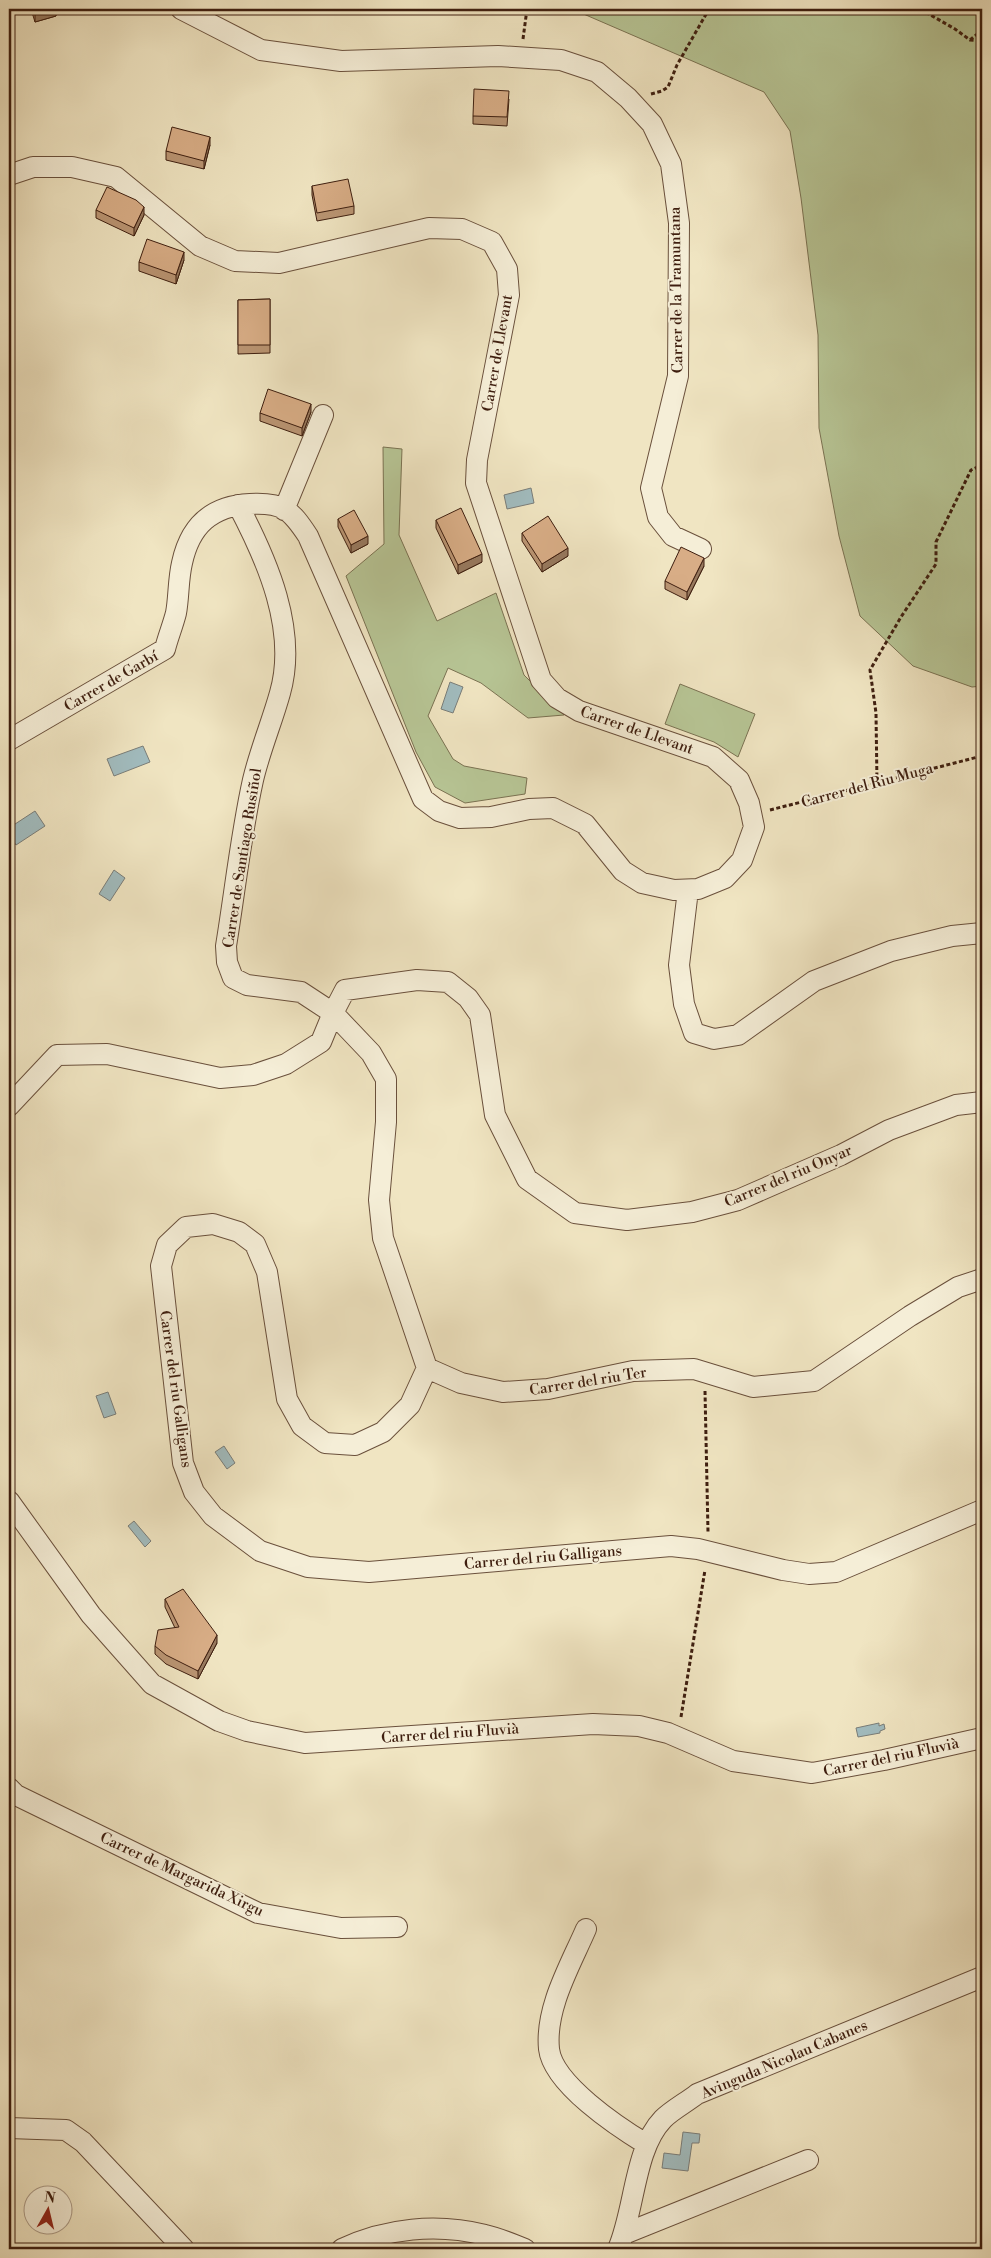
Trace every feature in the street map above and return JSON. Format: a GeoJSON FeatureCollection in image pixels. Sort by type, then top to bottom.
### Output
{"type":"FeatureCollection","features":[{"type":"Feature","properties":{"kind":"street","name":"Carrer de la Tramuntana"},"geometry":{"type":"LineString","coordinates":[[181,9],[261,50],[340,61],[498,56],[561,60],[597,72],[628,98],[652,124],[671,164],[678,223],[678,376],[651,488],[658,517],[673,536],[701,549]]}},
{"type":"Feature","properties":{"kind":"street","name":"Carrer de Llevant"},"geometry":{"type":"LineString","coordinates":[[9,175],[34,167],[72,167],[116,177],[200,246],[235,261],[279,263],[429,228],[462,228],[492,242],[507,269],[509,295],[477,460],[476,483],[541,680],[557,698],[579,711],[713,757],[739,780],[753,815],[754,827],[742,860],[725,878],[698,889],[674,890],[642,883],[623,871],[585,824],[553,808],[529,809],[491,817],[460,818],[439,811],[423,799],[308,536],[294,515],[270,502],[238,504]]}},
{"type":"Feature","properties":{"kind":"street"},"geometry":{"type":"LineString","coordinates":[[284,510],[323,415]]}},
{"type":"Feature","properties":{"kind":"street","name":"Carrer de Garbí"},"geometry":{"type":"LineString","coordinates":[[9,740],[165,650],[176,612],[182,563],[191,534],[209,516],[238,504]]}},
{"type":"Feature","properties":{"kind":"street","name":"Carrer de Santiago Rusiñol"},"geometry":{"type":"LineString","coordinates":[[238,504],[256,538],[283,618],[286,656],[281,692],[253,783],[226,946],[228,962],[233,978],[247,985],[301,992],[333,1013]]}},
{"type":"Feature","properties":{"kind":"street"},"geometry":{"type":"LineString","coordinates":[[688,890],[679,965],[684,1004],[694,1033],[714,1039],[738,1035],[814,981],[891,951],[952,936],[982,933]]}},
{"type":"Feature","properties":{"kind":"street","name":"Carrer del riu Onyar"},"geometry":{"type":"LineString","coordinates":[[333,1013],[345,990],[417,980],[448,982],[455,987],[468,998],[480,1015],[495,1115],[527,1179],[575,1213],[627,1220],[692,1212],[729,1202],[841,1156],[889,1130],[956,1104],[982,1102]]}},
{"type":"Feature","properties":{"kind":"street"},"geometry":{"type":"LineString","coordinates":[[9,1106],[57,1055],[107,1054],[220,1078],[253,1075],[286,1064],[321,1042],[333,1013],[371,1053],[386,1079],[386,1122],[378,1200],[383,1238],[427,1368]]}},
{"type":"Feature","properties":{"kind":"street","name":"Carrer del riu Galligans"},"geometry":{"type":"LineString","coordinates":[[427,1368],[410,1405],[383,1432],[355,1444],[325,1443],[302,1426],[287,1399],[267,1272],[255,1244],[239,1232],[213,1224],[186,1227],[166,1245],[161,1266],[183,1462],[194,1492],[213,1516],[260,1550],[308,1567],[369,1572],[670,1546],[708,1551],[783,1570],[809,1574],[836,1572],[982,1510]]}},
{"type":"Feature","properties":{"kind":"street","name":"Carrer del riu Ter"},"geometry":{"type":"LineString","coordinates":[[427,1368],[461,1383],[503,1392],[548,1389],[634,1371],[694,1369],[753,1387],[814,1381],[958,1286],[982,1279]]}},
{"type":"Feature","properties":{"kind":"street","name":"Carrer del riu Fluvià"},"geometry":{"type":"LineString","coordinates":[[9,1501],[91,1616],[152,1684],[219,1721],[247,1731],[305,1743],[593,1724],[640,1726],[677,1738],[733,1762],[812,1773],[884,1760],[982,1738]]}},
{"type":"Feature","properties":{"kind":"street","name":"Carrer de Margarida Xirgu"},"geometry":{"type":"LineString","coordinates":[[9,1788],[16,1795],[258,1913],[341,1928],[396,1927]]}},
{"type":"Feature","properties":{"kind":"street"},"geometry":{"type":"LineString","coordinates":[[586,1929],[560,1990],[550,2027],[549,2051],[563,2079],[614,2125],[646,2144]]}},
{"type":"Feature","properties":{"kind":"street","name":"Avinguda Nicolau Cabanes"},"geometry":{"type":"LineString","coordinates":[[621,2241],[646,2144],[663,2119],[697,2094],[982,1977]]}},
{"type":"Feature","properties":{"kind":"street"},"geometry":{"type":"LineString","coordinates":[[9,2128],[66,2130],[82,2142],[184,2249]]}},
{"type":"Feature","properties":{"kind":"street"},"geometry":{"type":"LineString","coordinates":[[621,2241],[808,2160]]}},
{"type":"Feature","properties":{"kind":"street"},"geometry":{"type":"LineString","coordinates":[[342,2249],[380,2234],[420,2229],[468,2231],[488,2235],[525,2249]]}},
{"type":"Feature","properties":{"kind":"path"},"geometry":{"type":"LineString","coordinates":[[521,57],[526,9]]}},
{"type":"Feature","properties":{"kind":"path"},"geometry":{"type":"LineString","coordinates":[[628,98],[656,94],[668,87],[677,65],[710,9]]}},
{"type":"Feature","properties":{"kind":"path"},"geometry":{"type":"LineString","coordinates":[[920,9],[955,28],[970,40],[982,40]]}},
{"type":"Feature","properties":{"kind":"path"},"geometry":{"type":"LineString","coordinates":[[970,40],[982,30]]}},
{"type":"Feature","properties":{"kind":"path"},"geometry":{"type":"LineString","coordinates":[[877,783],[876,713],[870,670],[901,617],[936,564],[936,542],[971,470],[982,465]]}},
{"type":"Feature","properties":{"kind":"path","name":"Carrer del Riu Muga"},"geometry":{"type":"LineString","coordinates":[[753,815],[982,756]]}},
{"type":"Feature","properties":{"kind":"path"},"geometry":{"type":"LineString","coordinates":[[677,1738],[708,1551],[704,1372]]}},
{"type":"Feature","properties":{"kind":"green space"},"geometry":{"type":"Polygon","coordinates":[[[572,9],[982,9],[982,686],[972,687],[913,666],[860,616],[839,536],[819,428],[818,335],[801,198],[790,131],[764,92],[572,9]]]}},
{"type":"Feature","properties":{"kind":"green space"},"geometry":{"type":"Polygon","coordinates":[[[383,447],[402,449],[399,535],[437,621],[496,593],[524,675],[564,715],[528,718],[481,683],[448,668],[428,716],[453,759],[464,766],[527,778],[525,794],[465,803],[435,787],[416,752],[346,576],[384,544],[383,447]]]}},
{"type":"Feature","properties":{"kind":"green space"},"geometry":{"type":"Polygon","coordinates":[[[680,684],[755,714],[738,757],[714,742],[665,724],[680,684]]]}},
{"type":"Feature","properties":{"kind":"water"},"geometry":{"type":"Polygon","coordinates":[[[531,488],[534,503],[507,509],[504,495],[531,488]]]}},
{"type":"Feature","properties":{"kind":"water"},"geometry":{"type":"Polygon","coordinates":[[[450,682],[463,687],[453,713],[441,709],[450,682]]]}},
{"type":"Feature","properties":{"kind":"water"},"geometry":{"type":"Polygon","coordinates":[[[143,746],[150,762],[114,776],[107,759],[143,746]]]}},
{"type":"Feature","properties":{"kind":"water"},"geometry":{"type":"Polygon","coordinates":[[[35,811],[45,826],[16,845],[9,834],[9,828],[35,811]]]}},
{"type":"Feature","properties":{"kind":"water"},"geometry":{"type":"Polygon","coordinates":[[[114,870],[125,878],[110,901],[99,894],[114,870]]]}},
{"type":"Feature","properties":{"kind":"water"},"geometry":{"type":"Polygon","coordinates":[[[108,1392],[116,1414],[104,1418],[96,1396],[108,1392]]]}},
{"type":"Feature","properties":{"kind":"water"},"geometry":{"type":"Polygon","coordinates":[[[224,1446],[235,1463],[227,1469],[215,1452],[224,1446]]]}},
{"type":"Feature","properties":{"kind":"water"},"geometry":{"type":"Polygon","coordinates":[[[134,1521],[151,1541],[145,1547],[128,1526],[134,1521]]]}},
{"type":"Feature","properties":{"kind":"water"},"geometry":{"type":"Polygon","coordinates":[[[879,1723],[879,1726],[884,1724],[885,1729],[880,1731],[880,1733],[858,1737],[856,1728],[879,1723]]]}},
{"type":"Feature","properties":{"kind":"water"},"geometry":{"type":"Polygon","coordinates":[[[683,2132],[700,2134],[699,2143],[692,2143],[688,2171],[662,2168],[664,2153],[680,2155],[683,2132]]]}},
{"type":"Feature","properties":{"kind":"building"},"geometry":{"type":"Polygon","coordinates":[[[34,9],[51,9],[35,13],[34,9]]]}},
{"type":"Feature","properties":{"kind":"building"},"geometry":{"type":"Polygon","coordinates":[[[474,89],[509,91],[507,117],[473,116],[474,89]]]}},
{"type":"Feature","properties":{"kind":"building"},"geometry":{"type":"Polygon","coordinates":[[[172,127],[210,137],[204,161],[166,151],[172,127]]]}},
{"type":"Feature","properties":{"kind":"building"},"geometry":{"type":"Polygon","coordinates":[[[348,179],[354,206],[317,213],[312,186],[348,179]]]}},
{"type":"Feature","properties":{"kind":"building"},"geometry":{"type":"Polygon","coordinates":[[[107,187],[136,200],[144,207],[134,228],[96,210],[107,187]]]}},
{"type":"Feature","properties":{"kind":"building"},"geometry":{"type":"Polygon","coordinates":[[[147,239],[184,252],[176,275],[139,262],[147,239]]]}},
{"type":"Feature","properties":{"kind":"building"},"geometry":{"type":"Polygon","coordinates":[[[270,299],[270,345],[238,345],[238,300],[270,299]]]}},
{"type":"Feature","properties":{"kind":"building"},"geometry":{"type":"Polygon","coordinates":[[[268,389],[311,404],[302,428],[260,413],[268,389]]]}},
{"type":"Feature","properties":{"kind":"building"},"geometry":{"type":"Polygon","coordinates":[[[461,508],[482,554],[458,565],[436,520],[461,508]]]}},
{"type":"Feature","properties":{"kind":"building"},"geometry":{"type":"Polygon","coordinates":[[[354,510],[368,536],[351,545],[338,519],[354,510]]]}},
{"type":"Feature","properties":{"kind":"building"},"geometry":{"type":"Polygon","coordinates":[[[548,516],[568,548],[542,564],[522,533],[548,516]]]}},
{"type":"Feature","properties":{"kind":"building"},"geometry":{"type":"Polygon","coordinates":[[[681,547],[704,558],[687,592],[665,581],[681,547]]]}},
{"type":"Feature","properties":{"kind":"building"},"geometry":{"type":"Polygon","coordinates":[[[183,1589],[217,1635],[198,1671],[166,1655],[155,1646],[158,1630],[179,1627],[165,1599],[183,1589]]]}}]}
